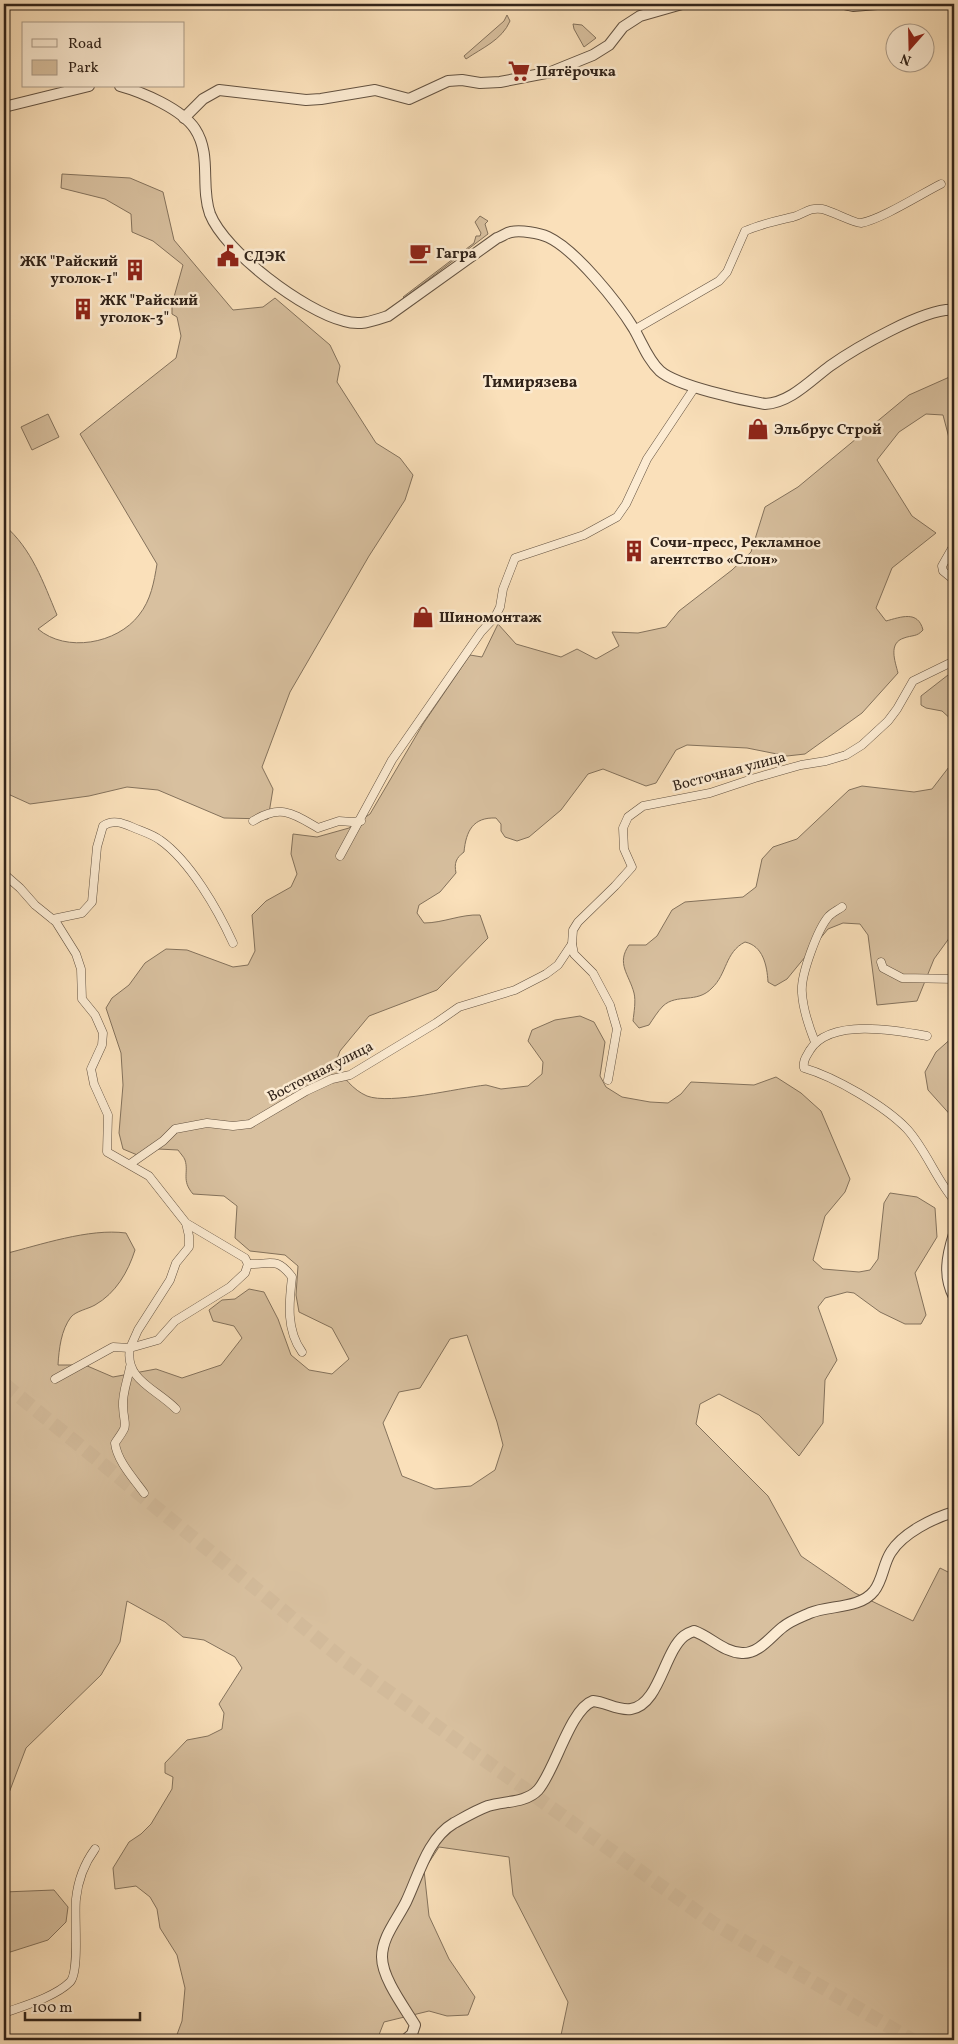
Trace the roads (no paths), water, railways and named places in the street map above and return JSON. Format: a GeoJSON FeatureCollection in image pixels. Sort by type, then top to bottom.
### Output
{"type":"FeatureCollection","features":[{"type":"Feature","properties":{"kind":"street"},"geometry":{"type":"LineString","coordinates":[[184,118],[203,99],[220,90],[306,100],[375,90],[409,99],[448,81],[500,82],[551,72],[594,55],[609,45],[623,27],[640,16],[682,4]]}},
{"type":"Feature","properties":{"kind":"street"},"geometry":{"type":"LineString","coordinates":[[844,4],[853,6],[877,4]]}},
{"type":"Feature","properties":{"kind":"street"},"geometry":{"type":"LineString","coordinates":[[4,107],[81,88]]}},
{"type":"Feature","properties":{"kind":"street"},"geometry":{"type":"LineString","coordinates":[[125,88],[170,107],[194,126],[204,150],[208,203],[218,229],[235,250],[293,296],[333,317],[358,323],[371,322],[388,316],[497,238],[510,232],[547,237],[564,247],[610,294],[658,370],[667,377],[695,387],[754,402],[773,403],[788,398],[830,366],[859,348],[910,322],[942,310],[954,310]]}},
{"type":"Feature","properties":{"kind":"street"},"geometry":{"type":"LineString","coordinates":[[634,330],[719,281],[727,272],[745,231],[753,227],[794,216],[812,208],[834,212],[860,223],[876,217],[941,184]]}},
{"type":"Feature","properties":{"kind":"street"},"geometry":{"type":"LineString","coordinates":[[340,856],[361,821],[392,760],[481,632],[495,617],[500,607],[503,590],[515,558],[584,535],[617,517],[626,504],[647,459],[695,387]]}},
{"type":"Feature","properties":{"kind":"street"},"geometry":{"type":"LineString","coordinates":[[954,544],[942,566],[943,571],[954,580]]}},
{"type":"Feature","properties":{"kind":"street","name":"Восточная улица"},"geometry":{"type":"LineString","coordinates":[[130,1164],[163,1141],[175,1129],[207,1123],[233,1126],[250,1124],[306,1091],[332,1079],[350,1075],[459,1007],[515,990],[546,974],[558,965],[572,944],[573,930],[578,922],[632,867],[624,849],[623,828],[628,817],[643,806],[710,792],[755,778],[846,755],[862,745],[888,721],[913,682],[954,661]]}},
{"type":"Feature","properties":{"kind":"street"},"geometry":{"type":"LineString","coordinates":[[253,821],[274,811],[284,811],[318,828],[339,821],[361,821]]}},
{"type":"Feature","properties":{"kind":"street"},"geometry":{"type":"LineString","coordinates":[[53,920],[82,912],[92,902],[97,847],[103,826],[113,822],[126,824],[159,838],[170,848],[201,885],[233,943]]}},
{"type":"Feature","properties":{"kind":"street"},"geometry":{"type":"LineString","coordinates":[[4,874],[53,920],[76,954],[81,969],[82,999],[95,1015],[103,1033],[102,1045],[91,1068],[94,1084],[108,1116],[108,1152],[149,1176],[186,1223],[245,1258],[248,1264],[245,1273],[230,1287],[175,1321],[158,1340],[130,1348],[113,1347],[55,1379]]}},
{"type":"Feature","properties":{"kind":"street"},"geometry":{"type":"LineString","coordinates":[[815,1042],[805,1012],[802,977],[819,934],[829,916],[842,907]]}},
{"type":"Feature","properties":{"kind":"street"},"geometry":{"type":"LineString","coordinates":[[572,944],[574,954],[593,973],[610,1005],[617,1028],[608,1080]]}},
{"type":"Feature","properties":{"kind":"street"},"geometry":{"type":"LineString","coordinates":[[881,962],[883,968],[902,978],[954,979]]}},
{"type":"Feature","properties":{"kind":"street"},"geometry":{"type":"LineString","coordinates":[[927,1036],[878,1029],[832,1033],[815,1042],[805,1058],[804,1068],[824,1074],[882,1108],[895,1118],[907,1130],[954,1200]]}},
{"type":"Feature","properties":{"kind":"street"},"geometry":{"type":"LineString","coordinates":[[144,1494],[120,1458],[115,1443],[125,1429],[126,1421],[123,1406],[130,1367],[130,1348],[138,1330],[170,1280],[176,1263],[188,1246],[189,1236],[186,1223]]}},
{"type":"Feature","properties":{"kind":"street"},"geometry":{"type":"LineString","coordinates":[[954,1234],[948,1256],[947,1272],[954,1297]]}},
{"type":"Feature","properties":{"kind":"street"},"geometry":{"type":"LineString","coordinates":[[248,1264],[274,1262],[284,1266],[292,1277],[289,1315],[295,1342],[302,1352]]}},
{"type":"Feature","properties":{"kind":"street"},"geometry":{"type":"LineString","coordinates":[[130,1367],[143,1383],[166,1398],[176,1410]]}},
{"type":"Feature","properties":{"kind":"street"},"geometry":{"type":"LineString","coordinates":[[405,2040],[412,2034],[415,2025],[387,1977],[382,1958],[385,1940],[406,1902],[430,1849],[443,1832],[452,1824],[486,1807],[522,1799],[537,1791],[544,1782],[574,1721],[584,1708],[593,1701],[631,1709],[641,1705],[649,1697],[676,1646],[684,1636],[694,1631],[707,1636],[718,1645],[732,1651],[750,1652],[768,1642],[783,1627],[812,1612],[867,1597],[874,1591],[880,1581],[891,1552],[905,1537],[930,1522],[954,1512]]}},
{"type":"Feature","properties":{"kind":"street"},"geometry":{"type":"LineString","coordinates":[[4,2013],[62,1990],[72,1981],[75,1969],[78,1884],[88,1857],[95,1849]]}},
{"type":"Feature","properties":{"kind":"tunnel"},"geometry":{"type":"LineString","coordinates":[[4,1384],[344,1660],[713,1923],[912,2040]]}},
{"type":"Feature","properties":{"kind":"place","name":"Пятёрочка"},"geometry":{"type":"Point","coordinates":[519,71]}},
{"type":"Feature","properties":{"kind":"place","name":"Гагра"},"geometry":{"type":"Point","coordinates":[420,253]}},
{"type":"Feature","properties":{"kind":"place","name":"СДЭК"},"geometry":{"type":"Point","coordinates":[228,256]}},
{"type":"Feature","properties":{"kind":"place","name":"ЖК \"Райский уголок-1\""},"geometry":{"type":"Point","coordinates":[135,270]}},
{"type":"Feature","properties":{"kind":"place","name":"ЖК \"Райский уголок-3\""},"geometry":{"type":"Point","coordinates":[83,309]}},
{"type":"Feature","properties":{"kind":"place","name":"Эльбрус Строй"},"geometry":{"type":"Point","coordinates":[758,429]}},
{"type":"Feature","properties":{"kind":"place","name":"Сочи-пресс, Рекламное агентство «Слон»"},"geometry":{"type":"Point","coordinates":[634,551]}},
{"type":"Feature","properties":{"kind":"place","name":"Шиномонтаж"},"geometry":{"type":"Point","coordinates":[423,617]}},
{"type":"Feature","properties":{"kind":"district","name":"Тимирязева"},"geometry":{"type":"Point","coordinates":[530,381]}}]}
